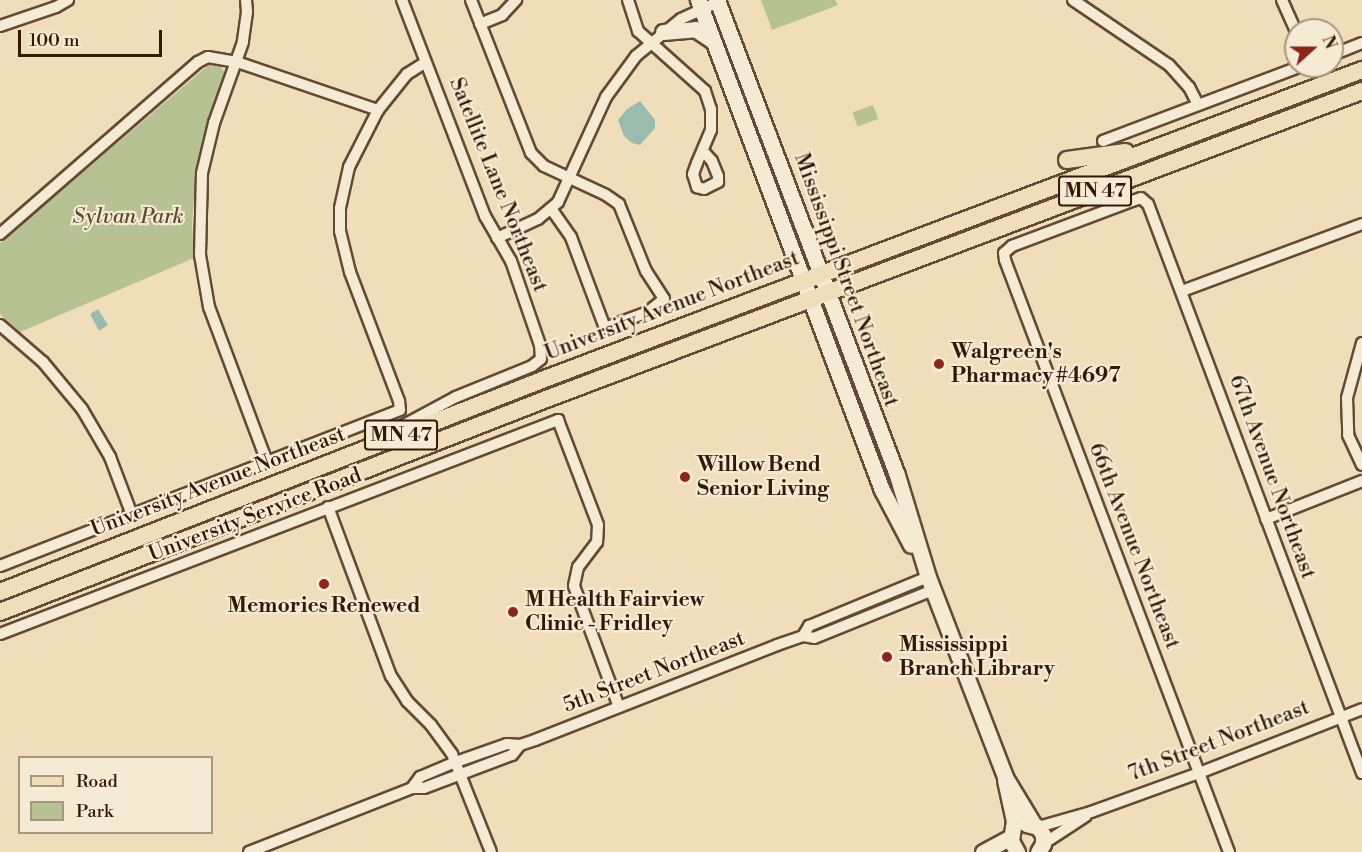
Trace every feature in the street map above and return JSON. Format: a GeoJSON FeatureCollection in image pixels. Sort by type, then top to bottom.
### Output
{"type":"FeatureCollection","features":[{"type":"Feature","properties":{"kind":"main road","name":"University Avenue Northeast"},"geometry":{"type":"LineString","coordinates":[[0,592],[821,273],[1362,70]]}},
{"type":"Feature","properties":{"kind":"main road","name":"University Avenue Northeast"},"geometry":{"type":"LineString","coordinates":[[0,612],[828,292],[1362,91]]}},
{"type":"Feature","properties":{"kind":"main road"},"geometry":{"type":"LineString","coordinates":[[1067,160],[1156,148]]}},
{"type":"Feature","properties":{"kind":"street"},"geometry":{"type":"LineString","coordinates":[[0,26],[56,7],[68,0]]}},
{"type":"Feature","properties":{"kind":"street"},"geometry":{"type":"LineString","coordinates":[[246,0],[246,24],[237,62],[214,123],[202,173],[200,255],[212,316],[267,462]]}},
{"type":"Feature","properties":{"kind":"street","name":"Satellite Lane Northeast"},"geometry":{"type":"LineString","coordinates":[[363,450],[456,398],[542,359],[542,351],[511,261],[485,216],[402,0]]}},
{"type":"Feature","properties":{"kind":"street"},"geometry":{"type":"LineString","coordinates":[[471,0],[531,153],[544,166],[606,195],[619,204],[646,271],[664,299],[648,312],[605,328],[571,237],[551,208]]}},
{"type":"Feature","properties":{"kind":"street"},"geometry":{"type":"LineString","coordinates":[[480,24],[502,15],[516,0]]}},
{"type":"Feature","properties":{"kind":"street"},"geometry":{"type":"LineString","coordinates":[[627,0],[638,31],[705,91],[712,118],[711,130],[703,151]]}},
{"type":"Feature","properties":{"kind":"street"},"geometry":{"type":"LineString","coordinates":[[1073,0],[1169,65],[1189,87],[1198,105]]}},
{"type":"Feature","properties":{"kind":"street"},"geometry":{"type":"LineString","coordinates":[[1282,0],[1290,18]]}},
{"type":"Feature","properties":{"kind":"street"},"geometry":{"type":"LineString","coordinates":[[497,238],[538,219],[551,208],[570,178],[615,81],[650,43],[700,5],[717,1]]}},
{"type":"Feature","properties":{"kind":"street","name":"Mississippi Street Northeast"},"geometry":{"type":"LineString","coordinates":[[717,1],[897,475],[931,584],[1005,777],[1043,835],[1041,849]]}},
{"type":"Feature","properties":{"kind":"street","name":"Mississippi Street Northeast"},"geometry":{"type":"LineString","coordinates":[[700,5],[882,490],[931,584]]}},
{"type":"Feature","properties":{"kind":"street"},"geometry":{"type":"LineString","coordinates":[[663,32],[695,29],[713,42]]}},
{"type":"Feature","properties":{"kind":"street"},"geometry":{"type":"LineString","coordinates":[[1344,50],[1362,43]]}},
{"type":"Feature","properties":{"kind":"street"},"geometry":{"type":"LineString","coordinates":[[0,234],[198,63],[208,57],[237,62],[378,110]]}},
{"type":"Feature","properties":{"kind":"street"},"geometry":{"type":"LineString","coordinates":[[0,566],[400,410],[399,401],[350,272],[340,231],[340,208],[349,167],[378,110],[407,74],[426,62]]}},
{"type":"Feature","properties":{"kind":"street"},"geometry":{"type":"LineString","coordinates":[[1103,141],[1284,73]]}},
{"type":"Feature","properties":{"kind":"street","name":"66th Avenue Northeast"},"geometry":{"type":"LineString","coordinates":[[1141,198],[1012,246],[1004,253],[1005,261],[1229,852]]}},
{"type":"Feature","properties":{"kind":"street","name":"67th Avenue Northeast"},"geometry":{"type":"LineString","coordinates":[[1141,198],[1148,204],[1182,291],[1362,773]]}},
{"type":"Feature","properties":{"kind":"street"},"geometry":{"type":"LineString","coordinates":[[1182,291],[1362,225]]}},
{"type":"Feature","properties":{"kind":"street"},"geometry":{"type":"LineString","coordinates":[[0,325],[43,362],[82,409],[110,457],[132,514]]}},
{"type":"Feature","properties":{"kind":"street"},"geometry":{"type":"LineString","coordinates":[[1362,343],[1347,398],[1348,435],[1362,465]]}},
{"type":"Feature","properties":{"kind":"street","name":"University Service Road"},"geometry":{"type":"LineString","coordinates":[[0,634],[558,420],[598,525],[597,542],[578,567],[574,586],[619,707]]}},
{"type":"Feature","properties":{"kind":"street"},"geometry":{"type":"LineString","coordinates":[[1266,519],[1362,481]]}},
{"type":"Feature","properties":{"kind":"street"},"geometry":{"type":"LineString","coordinates":[[328,507],[392,676],[407,701],[431,725],[456,762],[490,852]]}},
{"type":"Feature","properties":{"kind":"street","name":"5th Street Northeast"},"geometry":{"type":"LineString","coordinates":[[412,788],[420,777],[456,762],[507,744],[520,745],[803,636],[809,626],[931,584]]}},
{"type":"Feature","properties":{"kind":"street","name":"7th Street Northeast"},"geometry":{"type":"LineString","coordinates":[[1036,826],[1091,812],[1199,773],[1362,709]]}},
{"type":"Feature","properties":{"kind":"street","name":"5th Street Northeast"},"geometry":{"type":"LineString","coordinates":[[249,852],[412,788],[424,788],[512,755],[520,745]]}},
{"type":"Feature","properties":{"kind":"street","name":"Mississippi Street Northeast"},"geometry":{"type":"LineString","coordinates":[[1005,777],[1012,845],[1017,852]]}},
{"type":"Feature","properties":{"kind":"street","name":"7th Street Northeast"},"geometry":{"type":"LineString","coordinates":[[1041,849],[1091,812]]}},
{"type":"Feature","properties":{"kind":"street"},"geometry":{"type":"LineString","coordinates":[[984,852],[1025,824],[1036,826]]}},
{"type":"Feature","properties":{"kind":"green space"},"geometry":{"type":"Polygon","coordinates":[[[761,0],[835,0],[838,5],[772,30],[761,0]]]}},
{"type":"Feature","properties":{"kind":"green space","name":"Sylvan Park"},"geometry":{"type":"Polygon","coordinates":[[[211,63],[221,67],[225,73],[207,122],[196,172],[192,225],[194,258],[20,332],[0,314],[0,243],[211,63]]]}},
{"type":"Feature","properties":{"kind":"green space"},"geometry":{"type":"Polygon","coordinates":[[[873,105],[878,119],[857,127],[852,113],[873,105]]]}},
{"type":"Feature","properties":{"kind":"shaded area"},"geometry":{"type":"Polygon","coordinates":[[[640,101],[655,120],[655,128],[640,145],[632,143],[624,136],[618,120],[627,109],[640,101]]]}},
{"type":"Feature","properties":{"kind":"shaded area"},"geometry":{"type":"Polygon","coordinates":[[[98,309],[108,325],[99,331],[90,314],[98,309]]]}},
{"type":"Feature","properties":{"kind":"place","name":"Walgreen's Pharmacy #4697"},"geometry":{"type":"Point","coordinates":[939,364]}},
{"type":"Feature","properties":{"kind":"place","name":"Willow Bend Senior Living"},"geometry":{"type":"Point","coordinates":[685,477]}},
{"type":"Feature","properties":{"kind":"place","name":"Memories Renewed"},"geometry":{"type":"Point","coordinates":[324,584]}},
{"type":"Feature","properties":{"kind":"place","name":"M Health Fairview Clinic - Fridley"},"geometry":{"type":"Point","coordinates":[513,612]}},
{"type":"Feature","properties":{"kind":"place","name":"Mississippi Branch Library"},"geometry":{"type":"Point","coordinates":[887,657]}}]}
